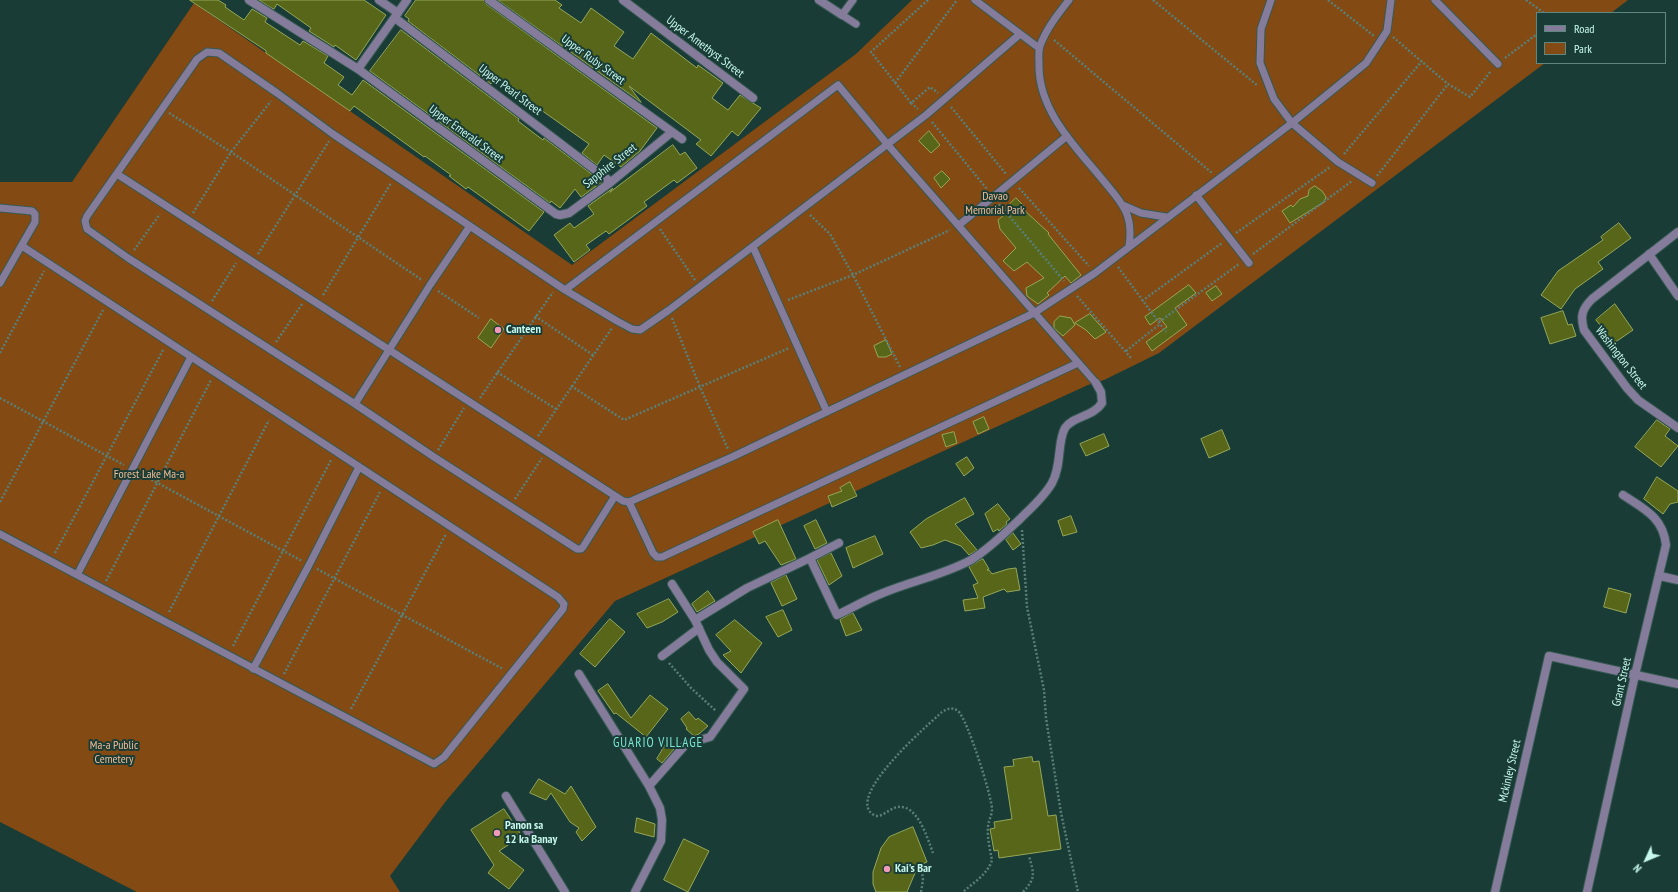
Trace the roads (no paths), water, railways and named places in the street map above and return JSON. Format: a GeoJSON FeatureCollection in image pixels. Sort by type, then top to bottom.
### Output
{"type":"FeatureCollection","features":[{"type":"Feature","properties":{"kind":"street","name":"Upper Emerald Street"},"geometry":{"type":"LineString","coordinates":[[249,0],[358,69],[551,212],[560,215]]}},
{"type":"Feature","properties":{"kind":"street","name":"Upper Pearl Street"},"geometry":{"type":"LineString","coordinates":[[379,0],[396,15],[611,182]]}},
{"type":"Feature","properties":{"kind":"street"},"geometry":{"type":"LineString","coordinates":[[358,69],[407,0]]}},
{"type":"Feature","properties":{"kind":"street","name":"Upper Ruby Street"},"geometry":{"type":"LineString","coordinates":[[489,0],[682,140]]}},
{"type":"Feature","properties":{"kind":"street","name":"Upper Amethyst Street"},"geometry":{"type":"LineString","coordinates":[[623,0],[754,98]]}},
{"type":"Feature","properties":{"kind":"street"},"geometry":{"type":"LineString","coordinates":[[819,0],[842,15]]}},
{"type":"Feature","properties":{"kind":"street","name":"Sapphire Street"},"geometry":{"type":"LineString","coordinates":[[560,215],[569,213],[611,182],[672,132]]}},
{"type":"Feature","properties":{"kind":"street","name":"Washington Street"},"geometry":{"type":"LineString","coordinates":[[1678,232],[1592,299],[1585,306],[1581,314],[1584,330],[1627,388],[1638,400],[1678,428]]}},
{"type":"Feature","properties":{"kind":"street"},"geometry":{"type":"LineString","coordinates":[[1649,254],[1678,296]]}},
{"type":"Feature","properties":{"kind":"street"},"geometry":{"type":"LineString","coordinates":[[810,558],[836,615],[884,593],[933,576],[971,560],[992,545],[1036,504],[1052,484],[1057,472],[1063,434],[1066,427],[1072,422],[1093,412],[1102,403],[1101,392],[1096,383]]}},
{"type":"Feature","properties":{"kind":"street","name":"Grant Street"},"geometry":{"type":"LineString","coordinates":[[1586,892],[1635,674],[1660,576],[1666,544],[1662,527],[1651,514],[1623,496]]}},
{"type":"Feature","properties":{"kind":"street"},"geometry":{"type":"LineString","coordinates":[[695,620],[747,588],[839,543]]}},
{"type":"Feature","properties":{"kind":"street"},"geometry":{"type":"LineString","coordinates":[[1660,576],[1678,580]]}},
{"type":"Feature","properties":{"kind":"street"},"geometry":{"type":"LineString","coordinates":[[649,786],[686,744],[689,742],[706,740],[710,738],[744,689],[717,662],[709,650],[695,620],[672,584]]}},
{"type":"Feature","properties":{"kind":"street"},"geometry":{"type":"LineString","coordinates":[[662,656],[698,628]]}},
{"type":"Feature","properties":{"kind":"street","name":"Mckinley Street"},"geometry":{"type":"LineString","coordinates":[[1495,892],[1549,656],[1635,674]]}},
{"type":"Feature","properties":{"kind":"street"},"geometry":{"type":"LineString","coordinates":[[579,674],[649,786],[660,808],[663,832],[657,851],[635,892]]}},
{"type":"Feature","properties":{"kind":"street"},"geometry":{"type":"LineString","coordinates":[[1635,674],[1678,684]]}},
{"type":"Feature","properties":{"kind":"street"},"geometry":{"type":"LineString","coordinates":[[506,796],[565,892]]}},
{"type":"Feature","properties":{"kind":"lane"},"geometry":{"type":"LineString","coordinates":[[853,0],[842,15],[856,24]]}},
{"type":"Feature","properties":{"kind":"lane"},"geometry":{"type":"LineString","coordinates":[[975,0],[1039,48]]}},
{"type":"Feature","properties":{"kind":"lane"},"geometry":{"type":"LineString","coordinates":[[1069,0],[1046,33],[1039,48],[1039,77],[1046,104],[1067,136],[1125,206],[1130,225],[1131,236],[1129,246]]}},
{"type":"Feature","properties":{"kind":"lane"},"geometry":{"type":"LineString","coordinates":[[1271,0],[1261,29],[1260,63],[1274,99],[1292,123],[1338,162],[1372,183]]}},
{"type":"Feature","properties":{"kind":"lane"},"geometry":{"type":"LineString","coordinates":[[116,174],[615,496],[623,501],[629,502],[732,457],[904,376],[1034,313],[1071,289],[1292,123],[1366,63],[1387,31],[1391,0]]}},
{"type":"Feature","properties":{"kind":"lane"},"geometry":{"type":"LineString","coordinates":[[1435,0],[1498,64]]}},
{"type":"Feature","properties":{"kind":"lane"},"geometry":{"type":"LineString","coordinates":[[615,496],[581,549],[577,549],[91,233],[85,226],[87,216],[197,59],[207,52],[219,53],[333,134],[565,290],[632,329],[640,330],[700,287],[926,116],[1020,34]]}},
{"type":"Feature","properties":{"kind":"lane"},"geometry":{"type":"LineString","coordinates":[[565,290],[838,85],[888,145],[1096,383]]}},
{"type":"Feature","properties":{"kind":"lane"},"geometry":{"type":"LineString","coordinates":[[959,225],[994,198],[1067,136]]}},
{"type":"Feature","properties":{"kind":"lane"},"geometry":{"type":"LineString","coordinates":[[1196,195],[1247,261]]}},
{"type":"Feature","properties":{"kind":"lane"},"geometry":{"type":"LineString","coordinates":[[1125,206],[1141,212],[1166,217]]}},
{"type":"Feature","properties":{"kind":"lane"},"geometry":{"type":"LineString","coordinates":[[0,208],[27,209],[35,214],[35,222],[0,284]]}},
{"type":"Feature","properties":{"kind":"lane"},"geometry":{"type":"LineString","coordinates":[[355,404],[430,285],[470,226]]}},
{"type":"Feature","properties":{"kind":"lane"},"geometry":{"type":"LineString","coordinates":[[0,534],[346,719],[434,764],[444,757],[561,614],[564,604],[558,597],[22,246]]}},
{"type":"Feature","properties":{"kind":"lane"},"geometry":{"type":"LineString","coordinates":[[753,246],[827,412]]}},
{"type":"Feature","properties":{"kind":"lane"},"geometry":{"type":"LineString","coordinates":[[77,575],[191,357]]}},
{"type":"Feature","properties":{"kind":"lane"},"geometry":{"type":"LineString","coordinates":[[629,502],[653,553],[657,557],[662,557],[1078,363]]}},
{"type":"Feature","properties":{"kind":"lane"},"geometry":{"type":"LineString","coordinates":[[253,669],[309,565],[359,467]]}},
{"type":"Feature","properties":{"kind":"place","name":"Canteen"},"geometry":{"type":"Point","coordinates":[498,330]}},
{"type":"Feature","properties":{"kind":"place","name":"Panon sa 12 ka Banay"},"geometry":{"type":"Point","coordinates":[497,833]}},
{"type":"Feature","properties":{"kind":"place","name":"Kai's Bar"},"geometry":{"type":"Point","coordinates":[887,869]}},
{"type":"Feature","properties":{"kind":"district","name":"GUARIO VILLAGE"},"geometry":{"type":"Point","coordinates":[658,743]}},
{"type":"Feature","properties":{"kind":"park label","name":"Davao Memorial Park"},"geometry":{"type":"Point","coordinates":[995,204]}},
{"type":"Feature","properties":{"kind":"park label","name":"Forest Lake Ma-a"},"geometry":{"type":"Point","coordinates":[149,475]}},
{"type":"Feature","properties":{"kind":"park label","name":"Ma-a Public Cemetery"},"geometry":{"type":"Point","coordinates":[114,753]}}]}
